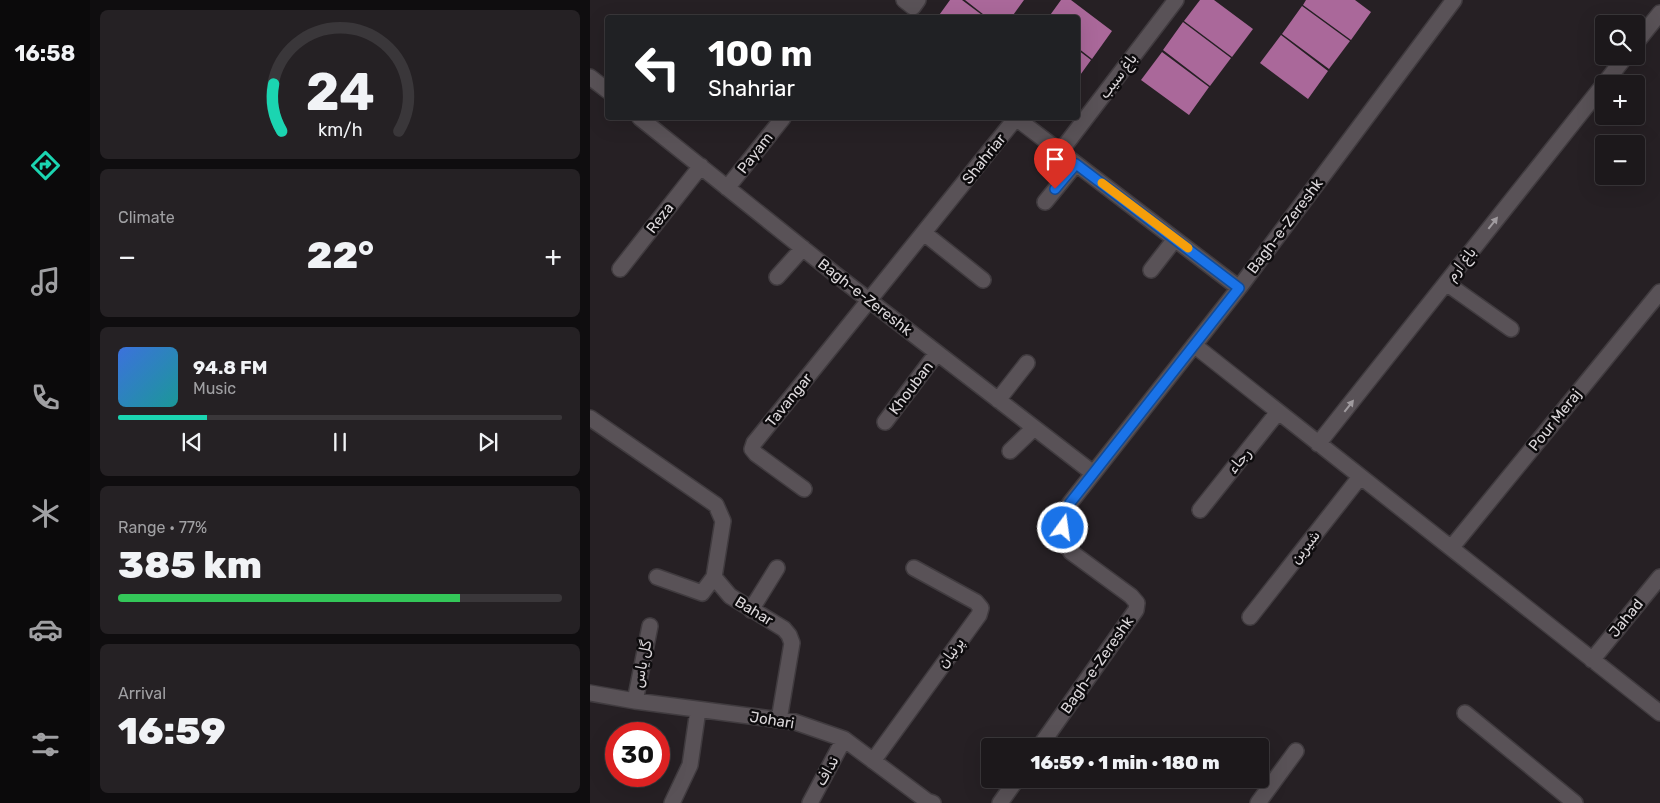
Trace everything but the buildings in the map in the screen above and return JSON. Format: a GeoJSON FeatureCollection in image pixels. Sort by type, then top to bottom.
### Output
{"type":"FeatureCollection","features":[{"type":"Feature","properties":{"kind":"street"},"geometry":{"type":"LineString","coordinates":[[904,0],[913,7],[918,0]]}},
{"type":"Feature","properties":{"kind":"street","name":"باغ سیب"},"geometry":{"type":"LineString","coordinates":[[1060,152],[1176,0]]}},
{"type":"Feature","properties":{"kind":"street","name":"Bagh-e-Zereshk"},"geometry":{"type":"LineString","coordinates":[[1046,738],[1136,610],[1137,603],[1131,596],[1071,552],[1067,546],[1063,528],[1064,514],[1070,503],[1239,288],[1454,0]]}},
{"type":"Feature","properties":{"kind":"street"},"geometry":{"type":"LineString","coordinates":[[1645,32],[1660,13]]}},
{"type":"Feature","properties":{"kind":"street","name":"باغ ارم"},"geometry":{"type":"LineString","coordinates":[[1611,75],[1619,65]]}},
{"type":"Feature","properties":{"kind":"street"},"geometry":{"type":"LineString","coordinates":[[590,77],[605,89]]}},
{"type":"Feature","properties":{"kind":"street","name":"باغ ارم"},"geometry":{"type":"LineString","coordinates":[[1318,444],[1595,95]]}},
{"type":"Feature","properties":{"kind":"street","name":"Bagh-e-Zereshk"},"geometry":{"type":"LineString","coordinates":[[643,120],[869,301],[1093,473]]}},
{"type":"Feature","properties":{"kind":"street","name":"Payam"},"geometry":{"type":"LineString","coordinates":[[728,188],[781,120]]}},
{"type":"Feature","properties":{"kind":"street","name":"Shahriar"},"geometry":{"type":"LineString","coordinates":[[869,301],[1014,120]]}},
{"type":"Feature","properties":{"kind":"street","name":"Shahriar"},"geometry":{"type":"LineString","coordinates":[[1019,120],[1239,288]]}},
{"type":"Feature","properties":{"kind":"street"},"geometry":{"type":"LineString","coordinates":[[1045,202],[1076,164]]}},
{"type":"Feature","properties":{"kind":"street","name":"Reza"},"geometry":{"type":"LineString","coordinates":[[620,269],[701,166]]}},
{"type":"Feature","properties":{"kind":"street"},"geometry":{"type":"LineString","coordinates":[[924,233],[983,280]]}},
{"type":"Feature","properties":{"kind":"street"},"geometry":{"type":"LineString","coordinates":[[1151,270],[1175,239]]}},
{"type":"Feature","properties":{"kind":"street"},"geometry":{"type":"LineString","coordinates":[[777,277],[803,248]]}},
{"type":"Feature","properties":{"kind":"street"},"geometry":{"type":"LineString","coordinates":[[1446,283],[1511,328]]}},
{"type":"Feature","properties":{"kind":"street","name":"Pour Meraj"},"geometry":{"type":"LineString","coordinates":[[1451,548],[1660,292]]}},
{"type":"Feature","properties":{"kind":"street","name":"Tavangar"},"geometry":{"type":"LineString","coordinates":[[804,489],[756,454],[752,449],[754,443],[869,301]]}},
{"type":"Feature","properties":{"kind":"street"},"geometry":{"type":"LineString","coordinates":[[1194,345],[1660,713]]}},
{"type":"Feature","properties":{"kind":"street","name":"Khouban"},"geometry":{"type":"LineString","coordinates":[[884,422],[937,353]]}},
{"type":"Feature","properties":{"kind":"street"},"geometry":{"type":"LineString","coordinates":[[998,400],[1027,363]]}},
{"type":"Feature","properties":{"kind":"street","name":"رجاء"},"geometry":{"type":"LineString","coordinates":[[1200,510],[1278,412]]}},
{"type":"Feature","properties":{"kind":"street"},"geometry":{"type":"LineString","coordinates":[[591,422],[716,505],[723,521],[714,578],[702,593],[657,577]]}},
{"type":"Feature","properties":{"kind":"street"},"geometry":{"type":"LineString","coordinates":[[1010,451],[1034,428]]}},
{"type":"Feature","properties":{"kind":"street","name":"شیرین"},"geometry":{"type":"LineString","coordinates":[[1250,617],[1360,477]]}},
{"type":"Feature","properties":{"kind":"street"},"geometry":{"type":"LineString","coordinates":[[751,610],[778,568]]}},
{"type":"Feature","properties":{"kind":"street","name":"پرنیان"},"geometry":{"type":"LineString","coordinates":[[873,761],[979,615],[981,608],[976,602],[914,568]]}},
{"type":"Feature","properties":{"kind":"street","name":"Jahad"},"geometry":{"type":"LineString","coordinates":[[1592,660],[1660,577]]}},
{"type":"Feature","properties":{"kind":"street","name":"Bahar"},"geometry":{"type":"LineString","coordinates":[[714,578],[730,596],[784,629],[789,635],[792,643],[779,720]]}},
{"type":"Feature","properties":{"kind":"street","name":"گل یاس"},"geometry":{"type":"LineString","coordinates":[[635,701],[650,626]]}},
{"type":"Feature","properties":{"kind":"street","name":"Johari"},"geometry":{"type":"LineString","coordinates":[[590,693],[698,710],[794,722],[844,740],[927,801],[933,803]]}},
{"type":"Feature","properties":{"kind":"street"},"geometry":{"type":"LineString","coordinates":[[672,803],[690,765],[698,710]]}},
{"type":"Feature","properties":{"kind":"street"},"geometry":{"type":"LineString","coordinates":[[1465,713],[1575,803]]}},
{"type":"Feature","properties":{"kind":"street","name":"نداف"},"geometry":{"type":"LineString","coordinates":[[810,803],[844,740]]}},
{"type":"Feature","properties":{"kind":"street"},"geometry":{"type":"LineString","coordinates":[[1258,803],[1296,751]]}},
{"type":"Feature","properties":{"kind":"street"},"geometry":{"type":"LineString","coordinates":[[1000,803],[1011,788]]}},
{"type":"Feature","properties":{"kind":"slow traffic"},"geometry":{"type":"LineString","coordinates":[[1102,183],[1188,248]]}},
{"type":"Feature","properties":{"kind":"route"},"geometry":{"type":"LineString","coordinates":[[1055,189],[1076,164],[1239,288],[1070,503],[1064,514],[1063,528]]}}]}
